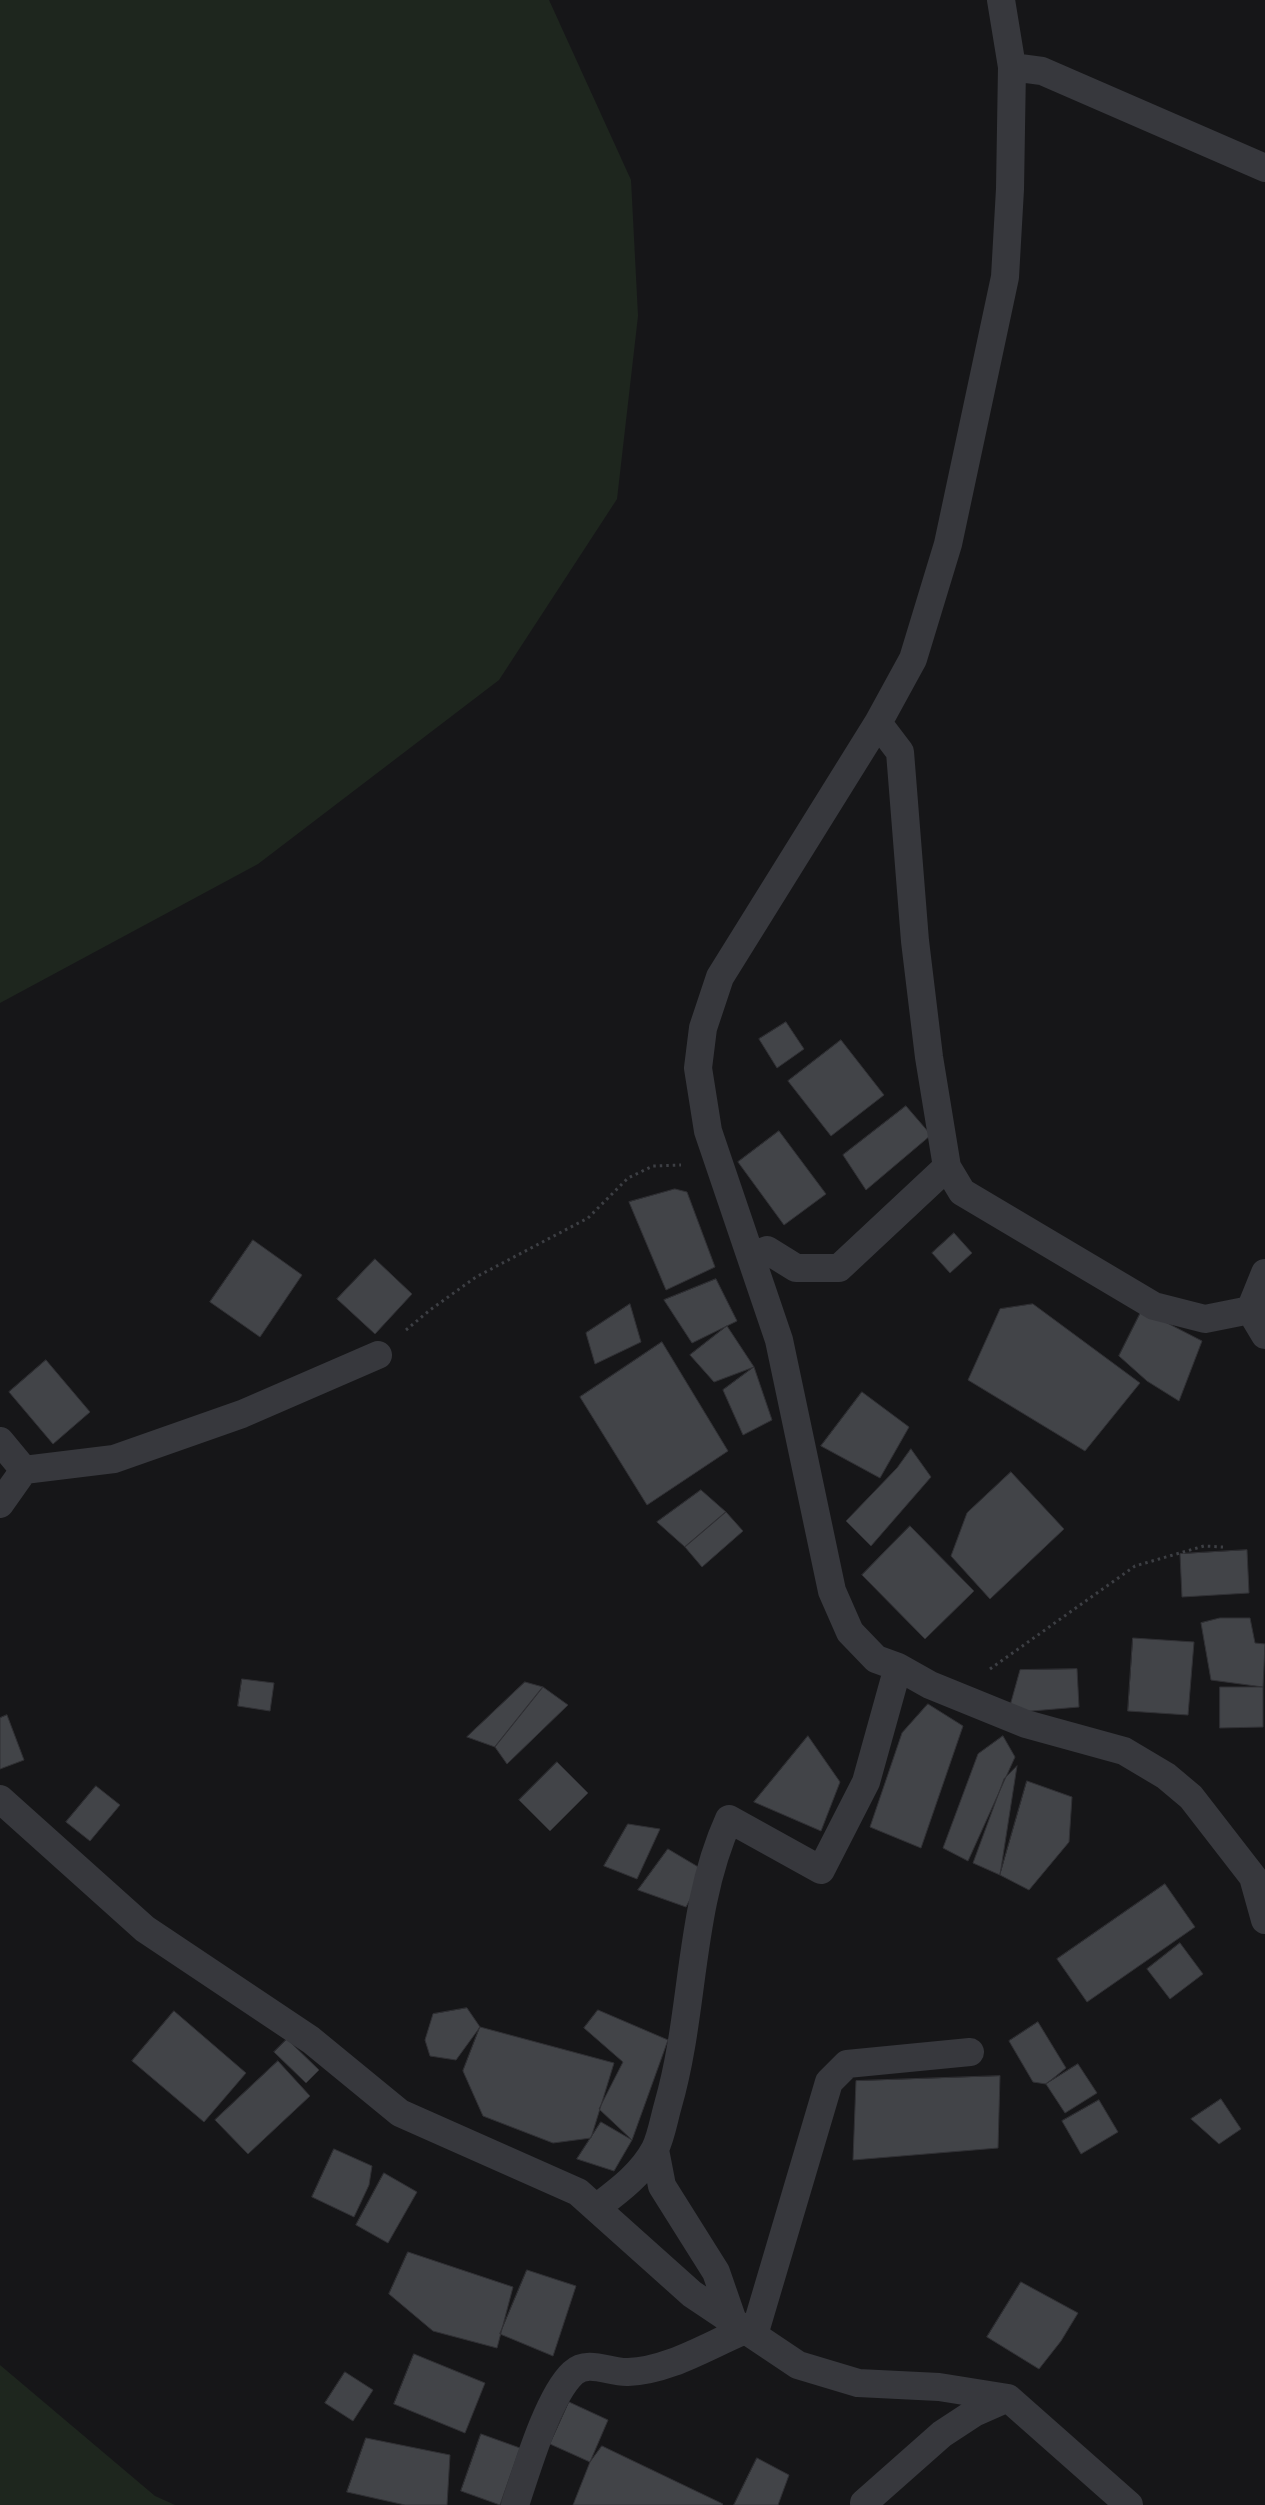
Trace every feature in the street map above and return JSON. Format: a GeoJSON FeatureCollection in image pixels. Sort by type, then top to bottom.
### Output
{"type":"FeatureCollection","features":[{"type":"Feature","properties":{"kind":"street"},"geometry":{"type":"LineString","coordinates":[[1000,0],[1012,67],[1010,189],[1005,277],[948,544],[913,659],[878,723],[720,977],[703,1028],[698,1068],[708,1131],[779,1340],[832,1591],[850,1632],[876,1659],[898,1667],[930,1685],[1026,1724],[1124,1751],[1166,1776],[1192,1797],[1253,1877],[1264,1913]]}},
{"type":"Feature","properties":{"kind":"street"},"geometry":{"type":"LineString","coordinates":[[1012,67],[1042,71],[1265,168]]}},
{"type":"Feature","properties":{"kind":"street"},"geometry":{"type":"LineString","coordinates":[[878,723],[900,752],[915,941],[928,1056],[947,1167],[962,1192],[1154,1306],[1205,1319],[1250,1310]]}},
{"type":"Feature","properties":{"kind":"street"},"geometry":{"type":"LineString","coordinates":[[752,1256],[767,1250],[796,1268],[839,1268],[947,1167]]}},
{"type":"Feature","properties":{"kind":"street"},"geometry":{"type":"LineString","coordinates":[[1250,1310],[1265,1273]]}},
{"type":"Feature","properties":{"kind":"street"},"geometry":{"type":"LineString","coordinates":[[1250,1310],[1265,1335]]}},
{"type":"Feature","properties":{"kind":"street"},"geometry":{"type":"LineString","coordinates":[[0,1504],[24,1470],[114,1459],[242,1414],[378,1355]]}},
{"type":"Feature","properties":{"kind":"street"},"geometry":{"type":"LineString","coordinates":[[0,1440],[24,1470]]}},
{"type":"Feature","properties":{"kind":"street"},"geometry":{"type":"LineString","coordinates":[[596,2208],[630,2181],[655,2150],[676,2075],[699,1920],[719,1841],[729,1819],[821,1870],[866,1782],[898,1667]]}},
{"type":"Feature","properties":{"kind":"street"},"geometry":{"type":"LineString","coordinates":[[0,1799],[145,1929],[311,2040],[400,2113],[578,2192],[692,2294],[798,2365],[858,2383],[939,2387],[1008,2398],[1129,2505]]}},
{"type":"Feature","properties":{"kind":"street"},"geometry":{"type":"LineString","coordinates":[[515,2505],[535,2446],[560,2390],[574,2372],[588,2366],[628,2372],[662,2366],[744,2329],[829,2082],[847,2064],[970,2052]]}},
{"type":"Feature","properties":{"kind":"street"},"geometry":{"type":"LineString","coordinates":[[655,2150],[662,2186],[716,2272],[744,2329]]}},
{"type":"Feature","properties":{"kind":"street"},"geometry":{"type":"LineString","coordinates":[[864,2503],[942,2434],[974,2413],[1008,2398]]}},
{"type":"Feature","properties":{"kind":"path"},"geometry":{"type":"LineString","coordinates":[[378,1355],[430,1310],[476,1277],[588,1218],[628,1178],[654,1166],[685,1165],[683,1156]]}},
{"type":"Feature","properties":{"kind":"path"},"geometry":{"type":"LineString","coordinates":[[983,1673],[1135,1566],[1204,1546],[1223,1547]]}},
{"type":"Feature","properties":{"kind":"shaded area"},"geometry":{"type":"Polygon","coordinates":[[[0,0],[549,0],[631,180],[638,316],[617,499],[499,680],[258,864],[0,1003],[0,0]]]}},
{"type":"Feature","properties":{"kind":"shaded area"},"geometry":{"type":"Polygon","coordinates":[[[0,2365],[155,2496],[175,2505],[0,2505],[0,2365]]]}},
{"type":"Feature","properties":{"kind":"building"},"geometry":{"type":"Polygon","coordinates":[[[786,1022],[804,1049],[777,1068],[759,1039],[786,1022]]]}},
{"type":"Feature","properties":{"kind":"building"},"geometry":{"type":"Polygon","coordinates":[[[841,1040],[884,1095],[831,1136],[788,1081],[841,1040]]]}},
{"type":"Feature","properties":{"kind":"building"},"geometry":{"type":"Polygon","coordinates":[[[906,1106],[931,1135],[866,1190],[843,1155],[906,1106]]]}},
{"type":"Feature","properties":{"kind":"building"},"geometry":{"type":"Polygon","coordinates":[[[779,1131],[826,1194],[784,1225],[738,1162],[779,1131]]]}},
{"type":"Feature","properties":{"kind":"building"},"geometry":{"type":"Polygon","coordinates":[[[675,1189],[687,1192],[715,1267],[666,1290],[629,1202],[675,1189]]]}},
{"type":"Feature","properties":{"kind":"building"},"geometry":{"type":"Polygon","coordinates":[[[954,1233],[972,1253],[950,1273],[932,1253],[954,1233]]]}},
{"type":"Feature","properties":{"kind":"building"},"geometry":{"type":"Polygon","coordinates":[[[253,1240],[302,1275],[260,1337],[210,1302],[253,1240]]]}},
{"type":"Feature","properties":{"kind":"building"},"geometry":{"type":"Polygon","coordinates":[[[375,1259],[412,1294],[375,1334],[337,1299],[375,1259]]]}},
{"type":"Feature","properties":{"kind":"building"},"geometry":{"type":"Polygon","coordinates":[[[716,1279],[737,1321],[692,1343],[664,1300],[716,1279]]]}},
{"type":"Feature","properties":{"kind":"building"},"geometry":{"type":"Polygon","coordinates":[[[630,1304],[641,1342],[595,1364],[586,1333],[630,1304]]]}},
{"type":"Feature","properties":{"kind":"building"},"geometry":{"type":"Polygon","coordinates":[[[1033,1304],[1140,1383],[1085,1451],[968,1380],[1000,1309],[1033,1304]]]}},
{"type":"Feature","properties":{"kind":"building"},"geometry":{"type":"Polygon","coordinates":[[[1142,1310],[1202,1341],[1179,1401],[1147,1381],[1119,1356],[1142,1310]]]}},
{"type":"Feature","properties":{"kind":"building"},"geometry":{"type":"Polygon","coordinates":[[[727,1326],[754,1367],[714,1382],[690,1355],[727,1326]]]}},
{"type":"Feature","properties":{"kind":"building"},"geometry":{"type":"Polygon","coordinates":[[[662,1342],[728,1451],[647,1505],[580,1397],[662,1342]]]}},
{"type":"Feature","properties":{"kind":"building"},"geometry":{"type":"Polygon","coordinates":[[[46,1360],[90,1412],[53,1444],[9,1392],[46,1360]]]}},
{"type":"Feature","properties":{"kind":"building"},"geometry":{"type":"Polygon","coordinates":[[[754,1367],[772,1420],[743,1435],[723,1390],[754,1367]]]}},
{"type":"Feature","properties":{"kind":"building"},"geometry":{"type":"Polygon","coordinates":[[[862,1392],[909,1427],[880,1478],[821,1446],[862,1392]]]}},
{"type":"Feature","properties":{"kind":"building"},"geometry":{"type":"Polygon","coordinates":[[[911,1449],[931,1477],[871,1546],[846,1521],[897,1468],[911,1449]]]}},
{"type":"Feature","properties":{"kind":"building"},"geometry":{"type":"Polygon","coordinates":[[[1011,1472],[1064,1529],[990,1599],[951,1556],[967,1513],[1011,1472]]]}},
{"type":"Feature","properties":{"kind":"building"},"geometry":{"type":"Polygon","coordinates":[[[701,1490],[726,1512],[685,1547],[657,1522],[701,1490]]]}},
{"type":"Feature","properties":{"kind":"building"},"geometry":{"type":"Polygon","coordinates":[[[726,1512],[743,1531],[702,1567],[685,1547],[726,1512]]]}},
{"type":"Feature","properties":{"kind":"building"},"geometry":{"type":"Polygon","coordinates":[[[910,1526],[974,1591],[925,1639],[862,1575],[910,1526]]]}},
{"type":"Feature","properties":{"kind":"building"},"geometry":{"type":"Polygon","coordinates":[[[1247,1550],[1249,1593],[1182,1597],[1180,1554],[1247,1550]]]}},
{"type":"Feature","properties":{"kind":"building"},"geometry":{"type":"Polygon","coordinates":[[[1220,1618],[1250,1618],[1255,1643],[1265,1644],[1263,1687],[1211,1680],[1201,1623],[1220,1618]]]}},
{"type":"Feature","properties":{"kind":"building"},"geometry":{"type":"Polygon","coordinates":[[[1133,1638],[1194,1642],[1188,1715],[1128,1711],[1133,1638]]]}},
{"type":"Feature","properties":{"kind":"building"},"geometry":{"type":"Polygon","coordinates":[[[1077,1669],[1079,1707],[1008,1713],[1020,1670],[1077,1669]]]}},
{"type":"Feature","properties":{"kind":"building"},"geometry":{"type":"Polygon","coordinates":[[[242,1679],[274,1683],[270,1711],[238,1706],[242,1679]]]}},
{"type":"Feature","properties":{"kind":"building"},"geometry":{"type":"Polygon","coordinates":[[[525,1682],[543,1687],[495,1747],[467,1737],[525,1682]]]}},
{"type":"Feature","properties":{"kind":"building"},"geometry":{"type":"Polygon","coordinates":[[[543,1687],[568,1705],[507,1764],[495,1747],[543,1687]]]}},
{"type":"Feature","properties":{"kind":"building"},"geometry":{"type":"Polygon","coordinates":[[[1220,1687],[1263,1687],[1263,1727],[1220,1728],[1220,1687]]]}},
{"type":"Feature","properties":{"kind":"building"},"geometry":{"type":"Polygon","coordinates":[[[928,1704],[963,1726],[921,1848],[870,1827],[902,1733],[928,1704]]]}},
{"type":"Feature","properties":{"kind":"building"},"geometry":{"type":"Polygon","coordinates":[[[7,1715],[24,1760],[0,1769],[0,1718],[7,1715]]]}},
{"type":"Feature","properties":{"kind":"building"},"geometry":{"type":"Polygon","coordinates":[[[808,1736],[840,1782],[821,1831],[754,1802],[808,1736]]]}},
{"type":"Feature","properties":{"kind":"building"},"geometry":{"type":"Polygon","coordinates":[[[1003,1736],[1015,1757],[968,1861],[943,1848],[978,1754],[1003,1736]]]}},
{"type":"Feature","properties":{"kind":"building"},"geometry":{"type":"Polygon","coordinates":[[[557,1762],[588,1793],[550,1831],[519,1800],[557,1762]]]}},
{"type":"Feature","properties":{"kind":"building"},"geometry":{"type":"Polygon","coordinates":[[[1017,1766],[1000,1875],[973,1863],[1004,1779],[1017,1766]]]}},
{"type":"Feature","properties":{"kind":"building"},"geometry":{"type":"Polygon","coordinates":[[[1027,1781],[1072,1797],[1069,1842],[1029,1890],[1000,1875],[1027,1781]]]}},
{"type":"Feature","properties":{"kind":"building"},"geometry":{"type":"Polygon","coordinates":[[[96,1786],[120,1805],[90,1841],[66,1822],[96,1786]]]}},
{"type":"Feature","properties":{"kind":"building"},"geometry":{"type":"Polygon","coordinates":[[[628,1824],[660,1829],[637,1879],[604,1866],[628,1824]]]}},
{"type":"Feature","properties":{"kind":"building"},"geometry":{"type":"Polygon","coordinates":[[[668,1849],[705,1871],[686,1907],[638,1890],[668,1849]]]}},
{"type":"Feature","properties":{"kind":"building"},"geometry":{"type":"Polygon","coordinates":[[[1165,1884],[1195,1927],[1087,2002],[1057,1959],[1165,1884]]]}},
{"type":"Feature","properties":{"kind":"building"},"geometry":{"type":"Polygon","coordinates":[[[1180,1943],[1203,1974],[1170,1999],[1147,1969],[1180,1943]]]}},
{"type":"Feature","properties":{"kind":"building"},"geometry":{"type":"Polygon","coordinates":[[[467,2008],[480,2027],[456,2060],[430,2056],[425,2040],[433,2014],[467,2008]]]}},
{"type":"Feature","properties":{"kind":"building"},"geometry":{"type":"Polygon","coordinates":[[[598,2010],[668,2040],[632,2140],[599,2109],[623,2062],[584,2028],[598,2010]]]}},
{"type":"Feature","properties":{"kind":"building"},"geometry":{"type":"Polygon","coordinates":[[[174,2011],[246,2073],[204,2122],[132,2061],[174,2011]]]}},
{"type":"Feature","properties":{"kind":"building"},"geometry":{"type":"Polygon","coordinates":[[[1038,2022],[1066,2068],[1046,2084],[1033,2082],[1009,2041],[1038,2022]]]}},
{"type":"Feature","properties":{"kind":"building"},"geometry":{"type":"Polygon","coordinates":[[[480,2027],[614,2063],[591,2138],[553,2143],[483,2116],[463,2071],[480,2027]]]}},
{"type":"Feature","properties":{"kind":"building"},"geometry":{"type":"Polygon","coordinates":[[[287,2039],[319,2070],[306,2083],[274,2052],[287,2039]]]}},
{"type":"Feature","properties":{"kind":"building"},"geometry":{"type":"Polygon","coordinates":[[[278,2061],[310,2096],[248,2154],[215,2120],[278,2061]]]}},
{"type":"Feature","properties":{"kind":"building"},"geometry":{"type":"Polygon","coordinates":[[[1078,2064],[1097,2093],[1065,2113],[1046,2084],[1078,2064]]]}},
{"type":"Feature","properties":{"kind":"building"},"geometry":{"type":"Polygon","coordinates":[[[1000,2076],[998,2148],[853,2160],[856,2081],[1000,2076]]]}},
{"type":"Feature","properties":{"kind":"building"},"geometry":{"type":"Polygon","coordinates":[[[1221,2099],[1241,2129],[1219,2144],[1191,2119],[1221,2099]]]}},
{"type":"Feature","properties":{"kind":"building"},"geometry":{"type":"Polygon","coordinates":[[[1099,2100],[1118,2132],[1081,2154],[1062,2121],[1099,2100]]]}},
{"type":"Feature","properties":{"kind":"building"},"geometry":{"type":"Polygon","coordinates":[[[601,2122],[632,2140],[614,2171],[577,2159],[601,2122]]]}},
{"type":"Feature","properties":{"kind":"building"},"geometry":{"type":"Polygon","coordinates":[[[334,2149],[372,2166],[369,2185],[354,2217],[312,2197],[334,2149]]]}},
{"type":"Feature","properties":{"kind":"building"},"geometry":{"type":"Polygon","coordinates":[[[384,2173],[417,2192],[388,2243],[356,2225],[384,2173]]]}},
{"type":"Feature","properties":{"kind":"building"},"geometry":{"type":"Polygon","coordinates":[[[408,2252],[513,2287],[497,2348],[433,2331],[389,2294],[408,2252]]]}},
{"type":"Feature","properties":{"kind":"building"},"geometry":{"type":"Polygon","coordinates":[[[527,2270],[576,2286],[553,2356],[500,2334],[527,2270]]]}},
{"type":"Feature","properties":{"kind":"building"},"geometry":{"type":"Polygon","coordinates":[[[1021,2282],[1078,2313],[1061,2341],[1039,2369],[987,2337],[1021,2282]]]}},
{"type":"Feature","properties":{"kind":"building"},"geometry":{"type":"Polygon","coordinates":[[[414,2354],[485,2383],[465,2433],[394,2404],[414,2354]]]}},
{"type":"Feature","properties":{"kind":"building"},"geometry":{"type":"Polygon","coordinates":[[[345,2372],[373,2390],[353,2421],[325,2403],[345,2372]]]}},
{"type":"Feature","properties":{"kind":"building"},"geometry":{"type":"Polygon","coordinates":[[[569,2402],[608,2420],[590,2462],[550,2444],[569,2402]]]}},
{"type":"Feature","properties":{"kind":"building"},"geometry":{"type":"Polygon","coordinates":[[[481,2434],[520,2448],[500,2505],[461,2491],[481,2434]]]}},
{"type":"Feature","properties":{"kind":"building"},"geometry":{"type":"Polygon","coordinates":[[[366,2438],[450,2455],[447,2505],[405,2505],[347,2492],[366,2438]]]}},
{"type":"Feature","properties":{"kind":"building"},"geometry":{"type":"Polygon","coordinates":[[[602,2446],[723,2504],[573,2505],[590,2462],[602,2446]]]}},
{"type":"Feature","properties":{"kind":"building"},"geometry":{"type":"Polygon","coordinates":[[[757,2458],[789,2475],[778,2505],[734,2505],[757,2458]]]}}]}
